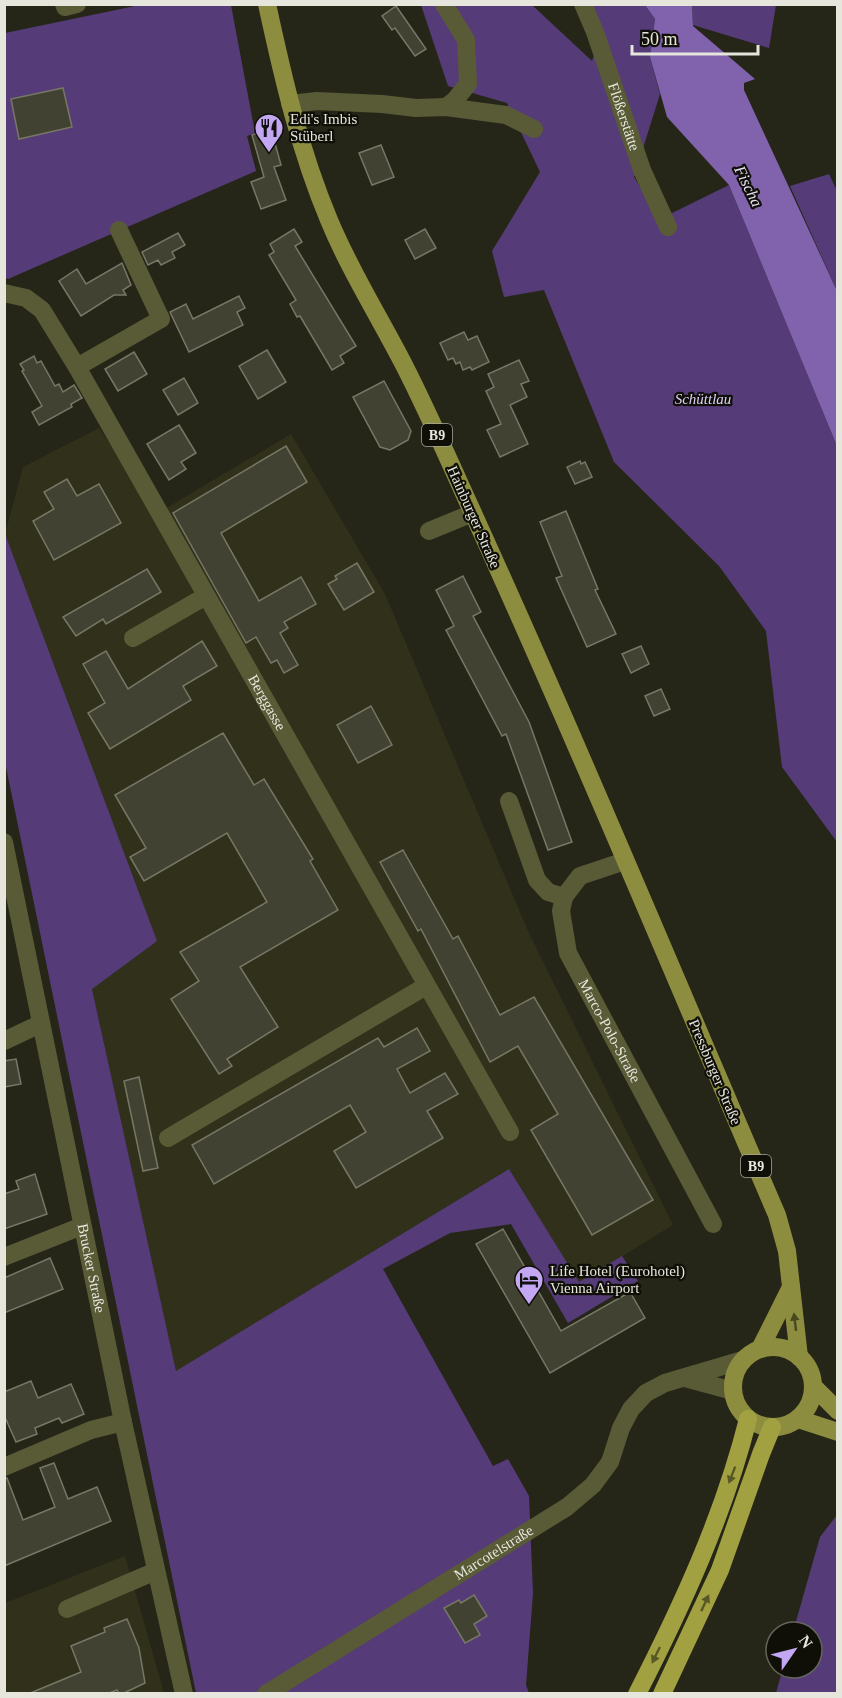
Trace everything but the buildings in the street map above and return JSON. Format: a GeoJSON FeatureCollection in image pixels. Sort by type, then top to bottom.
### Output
{"type":"FeatureCollection","features":[{"type":"Feature","properties":{"kind":"highway"},"geometry":{"type":"LineString","coordinates":[[637,1694],[691,1584],[738,1457],[747,1419]]}},
{"type":"Feature","properties":{"kind":"highway"},"geometry":{"type":"LineString","coordinates":[[662,1694],[720,1570],[772,1427]]}},
{"type":"Feature","properties":{"kind":"main road","name":"Hainburger Straße"},"geometry":{"type":"LineString","coordinates":[[267,4],[290,104],[310,170],[330,222],[364,293],[405,366],[473,513],[625,861]]}},
{"type":"Feature","properties":{"kind":"main road","name":"Pressburger Straße"},"geometry":{"type":"LineString","coordinates":[[625,861],[777,1215],[787,1251],[799,1357]]}},
{"type":"Feature","properties":{"kind":"main road"},"geometry":{"type":"LineString","coordinates":[[760,1349],[791,1287]]}},
{"type":"Feature","properties":{"kind":"main road"},"geometry":{"type":"LineString","coordinates":[[799,1357],[781,1348],[760,1349],[743,1360],[733,1380],[735,1401],[747,1419],[759,1425],[782,1426],[798,1419],[809,1404],[813,1386]]}},
{"type":"Feature","properties":{"kind":"main road","name":"B9"},"geometry":{"type":"LineString","coordinates":[[799,1357],[809,1370],[813,1386],[837,1411]]}},
{"type":"Feature","properties":{"kind":"main road"},"geometry":{"type":"LineString","coordinates":[[798,1419],[837,1431]]}},
{"type":"Feature","properties":{"kind":"street"},"geometry":{"type":"LineString","coordinates":[[64,4],[65,7],[77,4]]}},
{"type":"Feature","properties":{"kind":"street"},"geometry":{"type":"LineString","coordinates":[[444,4],[466,40],[468,84],[446,107]]}},
{"type":"Feature","properties":{"kind":"street","name":"Flößerstätte"},"geometry":{"type":"LineString","coordinates":[[583,4],[595,32],[642,170],[668,227]]}},
{"type":"Feature","properties":{"kind":"street"},"geometry":{"type":"LineString","coordinates":[[290,104],[317,101],[416,108],[446,107],[506,115],[534,129]]}},
{"type":"Feature","properties":{"kind":"street"},"geometry":{"type":"LineString","coordinates":[[77,367],[160,319],[119,230]]}},
{"type":"Feature","properties":{"kind":"street","name":"Berggasse"},"geometry":{"type":"LineString","coordinates":[[4,293],[26,298],[42,310],[77,367],[510,1132]]}},
{"type":"Feature","properties":{"kind":"street"},"geometry":{"type":"LineString","coordinates":[[429,531],[473,513]]}},
{"type":"Feature","properties":{"kind":"street"},"geometry":{"type":"LineString","coordinates":[[133,638],[206,597]]}},
{"type":"Feature","properties":{"kind":"street"},"geometry":{"type":"LineString","coordinates":[[509,801],[537,880],[548,892],[564,897],[580,876],[625,861]]}},
{"type":"Feature","properties":{"kind":"street","name":"Brucker Straße"},"geometry":{"type":"LineString","coordinates":[[4,842],[123,1422],[184,1694]]}},
{"type":"Feature","properties":{"kind":"street","name":"Marco-Polo-Straße"},"geometry":{"type":"LineString","coordinates":[[564,897],[561,911],[568,953],[713,1224]]}},
{"type":"Feature","properties":{"kind":"street"},"geometry":{"type":"LineString","coordinates":[[168,1138],[426,986]]}},
{"type":"Feature","properties":{"kind":"street"},"geometry":{"type":"LineString","coordinates":[[4,1041],[40,1024]]}},
{"type":"Feature","properties":{"kind":"street"},"geometry":{"type":"LineString","coordinates":[[4,1257],[82,1226]]}},
{"type":"Feature","properties":{"kind":"street","name":"Marcotelstraße"},"geometry":{"type":"LineString","coordinates":[[266,1694],[567,1507],[593,1485],[610,1462],[621,1428],[631,1409],[646,1393],[665,1383],[743,1360]]}},
{"type":"Feature","properties":{"kind":"street"},"geometry":{"type":"LineString","coordinates":[[685,1378],[733,1391]]}},
{"type":"Feature","properties":{"kind":"street"},"geometry":{"type":"LineString","coordinates":[[4,1467],[91,1430],[123,1422]]}},
{"type":"Feature","properties":{"kind":"street"},"geometry":{"type":"LineString","coordinates":[[67,1609],[156,1571]]}},
{"type":"Feature","properties":{"kind":"shaded area"},"geometry":{"type":"Polygon","coordinates":[[[99,428],[158,513],[291,434],[385,594],[528,931],[673,1225],[579,1283],[509,1169],[176,1372],[92,989],[5,534],[23,467],[99,428]]]}},
{"type":"Feature","properties":{"kind":"shaded area"},"geometry":{"type":"Polygon","coordinates":[[[125,1556],[164,1693],[5,1694],[5,1603],[125,1556]]]}},
{"type":"Feature","properties":{"kind":"green space"},"geometry":{"type":"Polygon","coordinates":[[[140,5],[231,5],[255,133],[247,136],[256,171],[8,279],[5,278],[5,33],[140,5]]]}},
{"type":"Feature","properties":{"kind":"green space","name":"Schüttlau"},"geometry":{"type":"Polygon","coordinates":[[[421,5],[532,5],[592,61],[603,30],[592,5],[645,5],[655,19],[650,57],[660,94],[634,177],[660,219],[729,185],[837,446],[837,842],[782,767],[766,631],[719,566],[614,462],[544,290],[504,297],[492,251],[540,172],[507,103],[448,86],[421,5]]]}},
{"type":"Feature","properties":{"kind":"green space"},"geometry":{"type":"Polygon","coordinates":[[[692,5],[776,5],[769,48],[693,25],[692,5]]]}},
{"type":"Feature","properties":{"kind":"green space"},"geometry":{"type":"Polygon","coordinates":[[[829,174],[837,191],[837,291],[790,186],[829,174]]]}},
{"type":"Feature","properties":{"kind":"green space"},"geometry":{"type":"Polygon","coordinates":[[[5,534],[157,941],[92,989],[176,1371],[509,1169],[579,1282],[622,1256],[638,1281],[568,1323],[511,1224],[450,1233],[383,1269],[493,1466],[508,1459],[529,1496],[533,1593],[526,1685],[529,1693],[196,1693],[5,762],[5,534]]]}},
{"type":"Feature","properties":{"kind":"green space"},"geometry":{"type":"Polygon","coordinates":[[[837,1515],[837,1693],[776,1693],[780,1680],[824,1680],[824,1620],[796,1620],[820,1537],[837,1515]]]}},
{"type":"Feature","properties":{"kind":"water","name":"Fischa"},"geometry":{"type":"Polygon","coordinates":[[[645,5],[692,5],[693,26],[755,79],[744,83],[744,90],[837,291],[837,446],[729,185],[667,117],[650,57],[655,19],[645,5]]]}},
{"type":"Feature","properties":{"kind":"place","name":"Edi's Imbis Stüberl"},"geometry":{"type":"Point","coordinates":[269,154]}},
{"type":"Feature","properties":{"kind":"place","name":"Life Hotel (Eurohotel) Vienna Airport"},"geometry":{"type":"Point","coordinates":[529,1306]}}]}
